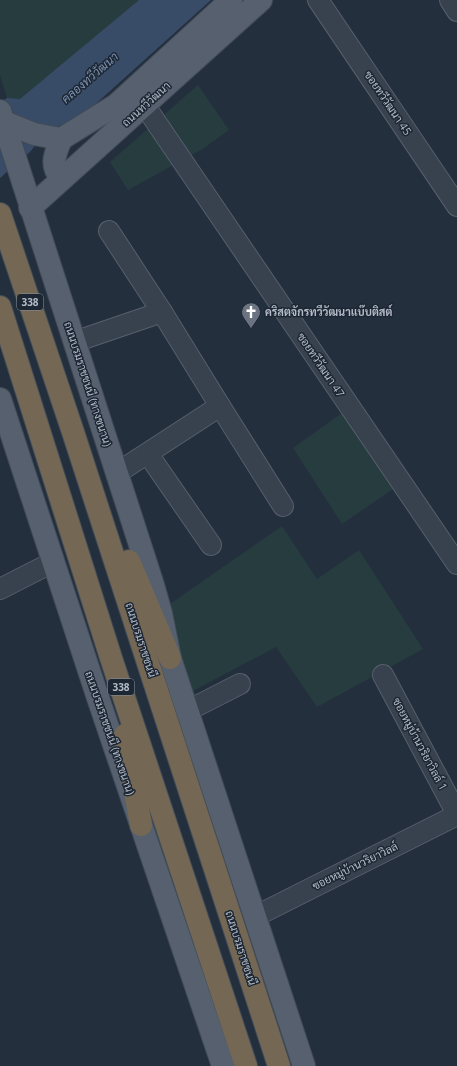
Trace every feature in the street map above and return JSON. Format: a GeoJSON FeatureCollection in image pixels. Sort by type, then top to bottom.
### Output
{"type":"FeatureCollection","features":[{"type":"Feature","properties":{"kind":"highway","name":"ถนนบรมราชชนนี"},"geometry":{"type":"LineString","coordinates":[[0,214],[73,432],[279,1066]]}},
{"type":"Feature","properties":{"kind":"highway","name":"338"},"geometry":{"type":"LineString","coordinates":[[0,307],[112,658],[246,1066]]}},
{"type":"Feature","properties":{"kind":"highway"},"geometry":{"type":"LineString","coordinates":[[73,432],[170,658]]}},
{"type":"Feature","properties":{"kind":"highway"},"geometry":{"type":"LineString","coordinates":[[112,658],[141,825]]}},
{"type":"Feature","properties":{"kind":"main road","name":"ถนนทวีวัฒนา"},"geometry":{"type":"LineString","coordinates":[[61,139],[116,105],[231,0]]}},
{"type":"Feature","properties":{"kind":"main road","name":"ถนนทวีวัฒนา"},"geometry":{"type":"LineString","coordinates":[[30,208],[261,0]]}},
{"type":"Feature","properties":{"kind":"main road"},"geometry":{"type":"LineString","coordinates":[[2,117],[34,134],[61,139],[54,159],[54,168],[62,180]]}},
{"type":"Feature","properties":{"kind":"main road","name":"ถนนบรมราชชนนี (ทางขนาน)"},"geometry":{"type":"LineString","coordinates":[[2,117],[161,613],[170,658]]}},
{"type":"Feature","properties":{"kind":"main road","name":"ถนนบรมราชชนนี (ทางขนาน)"},"geometry":{"type":"LineString","coordinates":[[0,400],[141,825],[223,1066]]}},
{"type":"Feature","properties":{"kind":"main road","name":"ถนนบรมราชชนนี"},"geometry":{"type":"LineString","coordinates":[[170,658],[304,1066]]}},
{"type":"Feature","properties":{"kind":"street","name":"ซอยทวีวัฒนา 45"},"geometry":{"type":"LineString","coordinates":[[318,0],[457,206]]}},
{"type":"Feature","properties":{"kind":"street"},"geometry":{"type":"LineString","coordinates":[[450,0],[457,11]]}},
{"type":"Feature","properties":{"kind":"street","name":"ซอยทวีวัฒนา 47"},"geometry":{"type":"LineString","coordinates":[[145,106],[457,564]]}},
{"type":"Feature","properties":{"kind":"street"},"geometry":{"type":"LineString","coordinates":[[109,231],[162,312],[283,506]]}},
{"type":"Feature","properties":{"kind":"street"},"geometry":{"type":"LineString","coordinates":[[74,342],[162,312]]}},
{"type":"Feature","properties":{"kind":"street"},"geometry":{"type":"LineString","coordinates":[[117,474],[220,406]]}},
{"type":"Feature","properties":{"kind":"street"},"geometry":{"type":"LineString","coordinates":[[148,454],[212,545]]}},
{"type":"Feature","properties":{"kind":"street"},"geometry":{"type":"LineString","coordinates":[[0,589],[53,562]]}},
{"type":"Feature","properties":{"kind":"street","name":"ซอยหมู่บ้านวริยาวิลล์ 1"},"geometry":{"type":"LineString","coordinates":[[384,675],[457,814]]}},
{"type":"Feature","properties":{"kind":"street"},"geometry":{"type":"LineString","coordinates":[[187,711],[240,684]]}},
{"type":"Feature","properties":{"kind":"street","name":"ซอยหมู่บ้านวริยาวิลล์"},"geometry":{"type":"LineString","coordinates":[[254,916],[457,814]]}},
{"type":"Feature","properties":{"kind":"green space"},"geometry":{"type":"Polygon","coordinates":[[[0,0],[139,0],[20,100],[7,98],[0,75],[0,0]]]}},
{"type":"Feature","properties":{"kind":"green space"},"geometry":{"type":"Polygon","coordinates":[[[198,85],[229,130],[201,150],[128,190],[110,162],[198,85]]]}},
{"type":"Feature","properties":{"kind":"green space"},"geometry":{"type":"Polygon","coordinates":[[[342,413],[393,489],[342,524],[293,448],[342,413]]]}},
{"type":"Feature","properties":{"kind":"green space"},"geometry":{"type":"Polygon","coordinates":[[[282,526],[317,579],[359,550],[423,649],[317,707],[276,647],[191,692],[167,606],[282,526]]]}},
{"type":"Feature","properties":{"kind":"water","name":"คลองทวีวัฒนา"},"geometry":{"type":"Polygon","coordinates":[[[139,0],[211,0],[90,109],[69,123],[48,129],[30,152],[0,178],[0,103],[7,98],[20,99],[139,0]]]}},
{"type":"Feature","properties":{"kind":"place","name":"คริสตจักรทวีวัฒนาแบ๊บติสต์"},"geometry":{"type":"Point","coordinates":[251,329]}}]}
